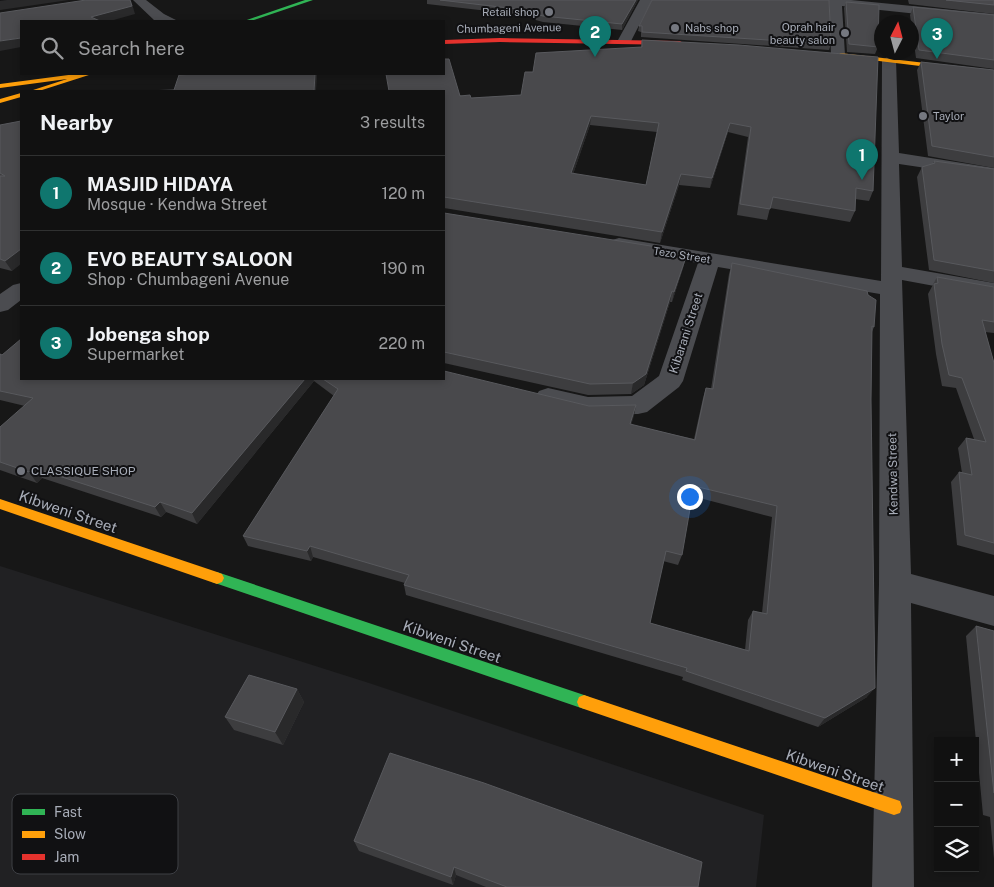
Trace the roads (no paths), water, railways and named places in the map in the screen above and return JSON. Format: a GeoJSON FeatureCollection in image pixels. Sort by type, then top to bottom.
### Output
{"type":"FeatureCollection","features":[{"type":"Feature","properties":{"kind":"main road"},"geometry":{"type":"LineString","coordinates":[[250,20],[310,0]]}},
{"type":"Feature","properties":{"kind":"main road","name":"Chumbageni Avenue"},"geometry":{"type":"LineString","coordinates":[[445,42],[625,40],[692,43]]}},
{"type":"Feature","properties":{"kind":"main road"},"geometry":{"type":"LineString","coordinates":[[833,55],[874,59]]}},
{"type":"Feature","properties":{"kind":"main road"},"geometry":{"type":"LineString","coordinates":[[889,60],[994,72]]}},
{"type":"Feature","properties":{"kind":"main road"},"geometry":{"type":"LineString","coordinates":[[0,86],[81,75]]}},
{"type":"Feature","properties":{"kind":"main road"},"geometry":{"type":"LineString","coordinates":[[36,90],[85,75]]}},
{"type":"Feature","properties":{"kind":"main road"},"geometry":{"type":"LineString","coordinates":[[0,101],[20,95]]}},
{"type":"Feature","properties":{"kind":"main road","name":"Kibweni Street"},"geometry":{"type":"LineString","coordinates":[[0,504],[894,807]]}},
{"type":"Feature","properties":{"kind":"street"},"geometry":{"type":"LineString","coordinates":[[139,0],[159,17],[169,20]]}},
{"type":"Feature","properties":{"kind":"street"},"geometry":{"type":"LineString","coordinates":[[625,40],[646,0]]}},
{"type":"Feature","properties":{"kind":"street"},"geometry":{"type":"LineString","coordinates":[[833,55],[835,1],[994,18]]}},
{"type":"Feature","properties":{"kind":"street","name":"Kendwa Street"},"geometry":{"type":"LineString","coordinates":[[889,60],[895,584],[893,887]]}},
{"type":"Feature","properties":{"kind":"street"},"geometry":{"type":"LineString","coordinates":[[889,158],[994,173]]}},
{"type":"Feature","properties":{"kind":"street","name":"Tezo Street"},"geometry":{"type":"LineString","coordinates":[[602,241],[710,259],[994,290]]}},
{"type":"Feature","properties":{"kind":"street","name":"Kibarani Street"},"geometry":{"type":"LineString","coordinates":[[521,391],[588,406],[638,405],[670,381],[710,259]]}},
{"type":"Feature","properties":{"kind":"street"},"geometry":{"type":"LineString","coordinates":[[0,305],[20,291]]}},
{"type":"Feature","properties":{"kind":"street"},"geometry":{"type":"LineString","coordinates":[[895,584],[994,611]]}},
{"type":"Feature","properties":{"kind":"place","name":"Retail shop"},"geometry":{"type":"Point","coordinates":[549,12]}},
{"type":"Feature","properties":{"kind":"place","name":"Nabs shop"},"geometry":{"type":"Point","coordinates":[675,28]}},
{"type":"Feature","properties":{"kind":"place","name":"Oprah hair beauty salon"},"geometry":{"type":"Point","coordinates":[845,33]}},
{"type":"Feature","properties":{"kind":"place","name":"EVO BEAUTY SALOON"},"geometry":{"type":"Point","coordinates":[595,57]}},
{"type":"Feature","properties":{"kind":"place","name":"Jobenga shop"},"geometry":{"type":"Point","coordinates":[937,59]}},
{"type":"Feature","properties":{"kind":"place","name":"Taylor"},"geometry":{"type":"Point","coordinates":[923,116]}},
{"type":"Feature","properties":{"kind":"place","name":"MASJID HIDAYA"},"geometry":{"type":"Point","coordinates":[862,180]}},
{"type":"Feature","properties":{"kind":"place","name":"CLASSIQUE SHOP"},"geometry":{"type":"Point","coordinates":[21,471]}}]}
